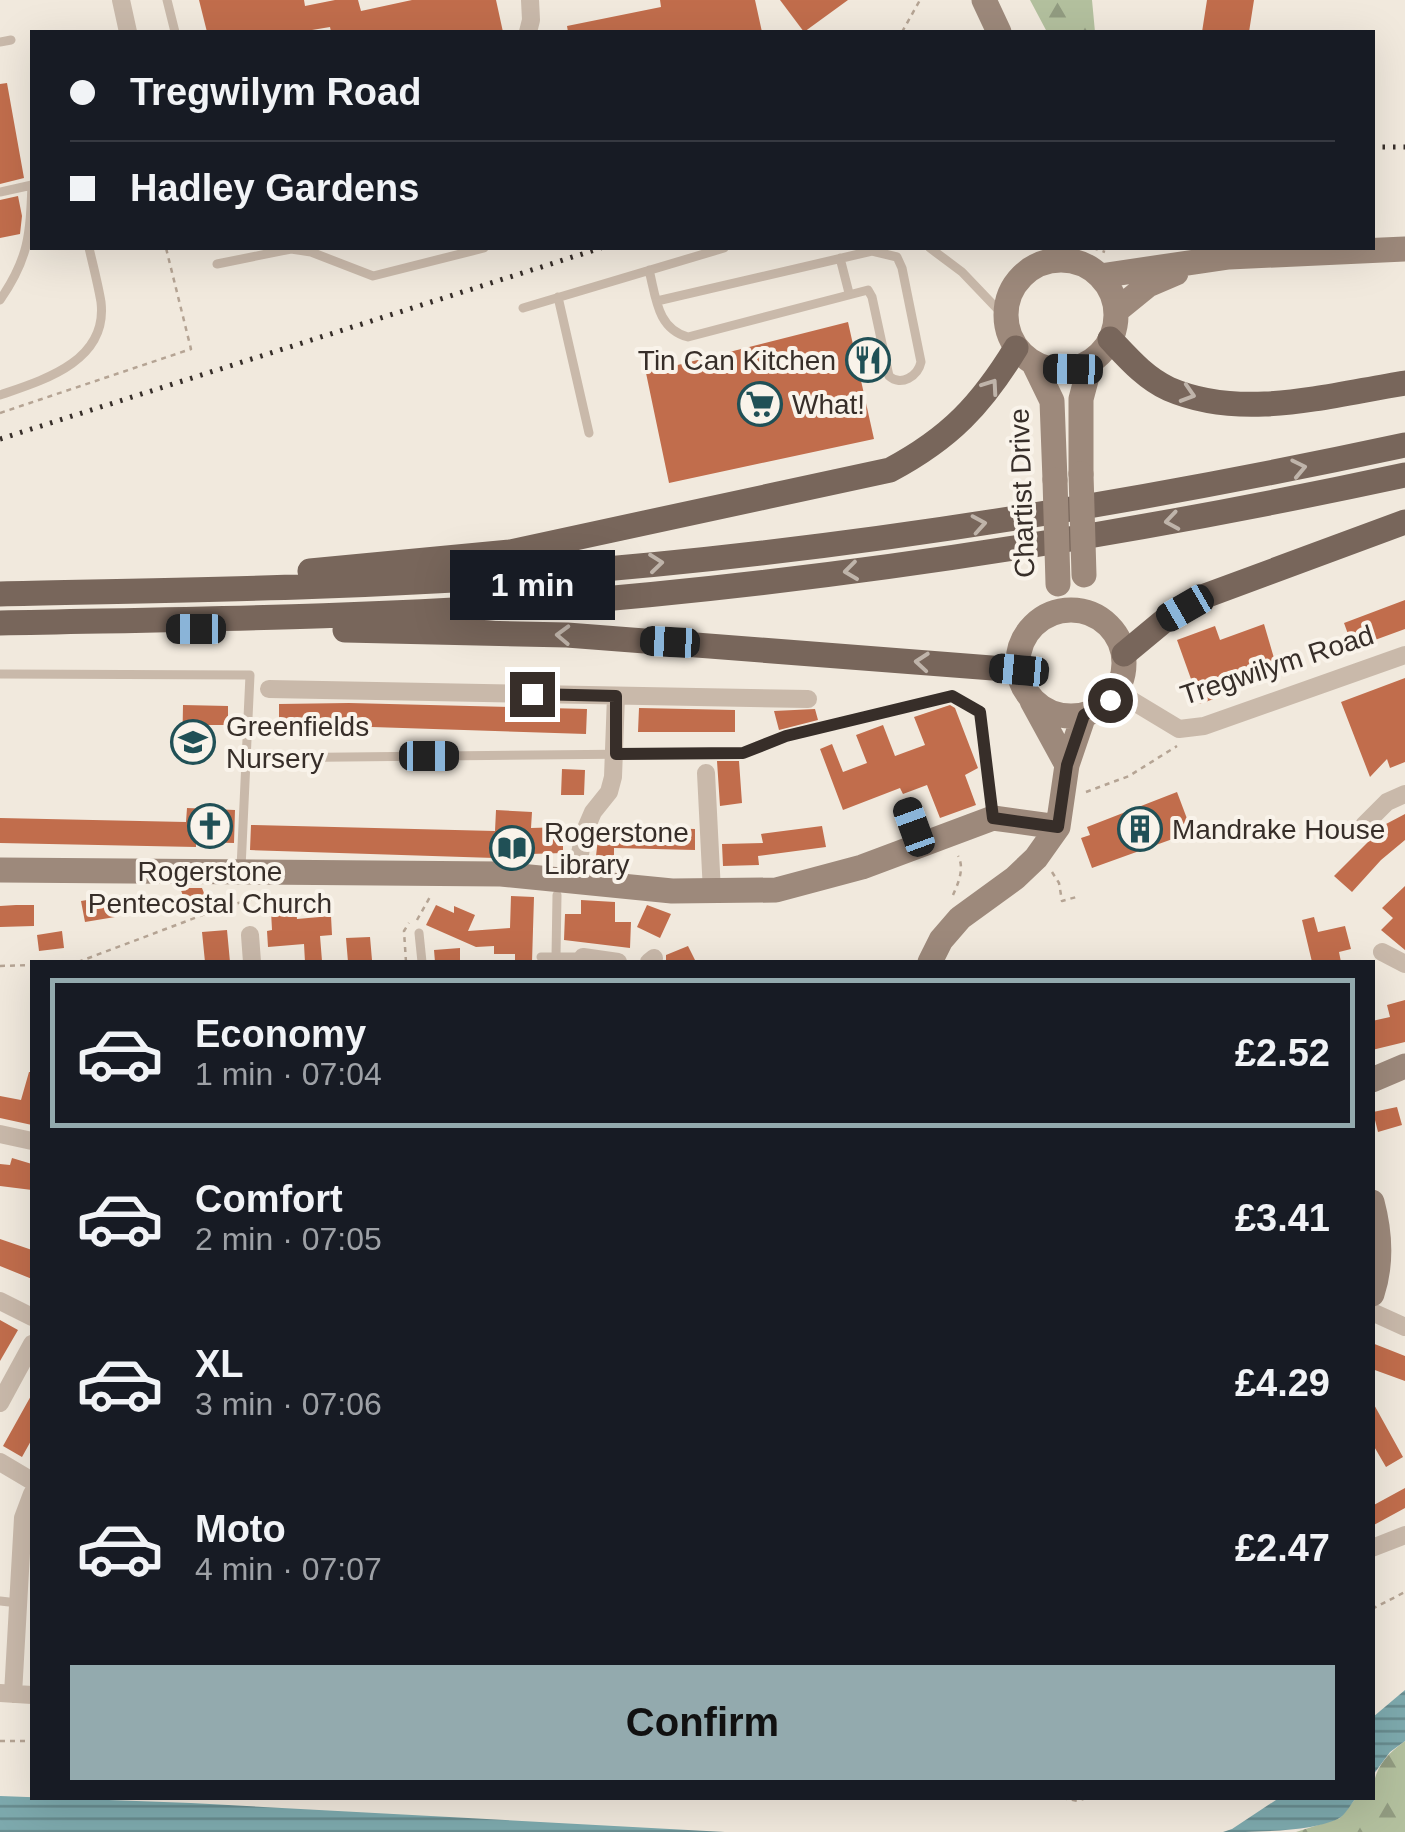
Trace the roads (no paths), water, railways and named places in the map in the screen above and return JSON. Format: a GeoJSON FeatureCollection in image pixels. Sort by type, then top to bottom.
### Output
{"type":"FeatureCollection","features":[{"type":"Feature","properties":{"kind":"main road"},"geometry":{"type":"LineString","coordinates":[[1110,339],[1138,368],[1168,388],[1237,405],[1273,404],[1405,383]]}},
{"type":"Feature","properties":{"kind":"main road"},"geometry":{"type":"LineString","coordinates":[[96,591],[510,552],[890,470],[925,452],[954,429],[1025,356]]}},
{"type":"Feature","properties":{"kind":"main road"},"geometry":{"type":"LineString","coordinates":[[0,594],[342,586],[546,574],[763,552],[960,528],[1269,474],[1405,445]]}},
{"type":"Feature","properties":{"kind":"main road"},"geometry":{"type":"LineString","coordinates":[[0,625],[322,616],[542,604],[684,591],[908,564],[1184,520],[1405,476]]}},
{"type":"Feature","properties":{"kind":"main road"},"geometry":{"type":"LineString","coordinates":[[1124,654],[1165,620],[1205,596],[1405,522]]}},
{"type":"Feature","properties":{"kind":"main road"},"geometry":{"type":"LineString","coordinates":[[0,625],[567,635],[1022,679]]}},
{"type":"Feature","properties":{"kind":"street"},"geometry":{"type":"LineString","coordinates":[[121,0],[128,30]]}},
{"type":"Feature","properties":{"kind":"street"},"geometry":{"type":"LineString","coordinates":[[529,30],[530,0]]}},
{"type":"Feature","properties":{"kind":"street"},"geometry":{"type":"LineString","coordinates":[[984,0],[998,30]]}},
{"type":"Feature","properties":{"kind":"street"},"geometry":{"type":"LineString","coordinates":[[1100,276],[1229,257],[1405,250]]}},
{"type":"Feature","properties":{"kind":"street"},"geometry":{"type":"LineString","coordinates":[[1005,317],[1012,288],[1032,259],[1052,260],[1071,254],[1100,276],[1110,290],[1116,311],[1110,339],[1091,362],[1081,399],[1081,474],[1084,576],[1103,620],[1116,634],[1124,654],[1123,676],[1110,700],[1084,715],[1054,713],[1035,702],[1022,679]]}},
{"type":"Feature","properties":{"kind":"street"},"geometry":{"type":"LineString","coordinates":[[1116,311],[1148,285],[1229,257]]}},
{"type":"Feature","properties":{"kind":"street","name":"Chartist Drive"},"geometry":{"type":"LineString","coordinates":[[1005,317],[1052,401],[1058,584],[1040,620]]}},
{"type":"Feature","properties":{"kind":"street","name":"Chartist Drive"},"geometry":{"type":"LineString","coordinates":[[1025,356],[1046,368],[1073,369],[1091,362]]}},
{"type":"Feature","properties":{"kind":"street","name":"Chartist Drive"},"geometry":{"type":"LineString","coordinates":[[1022,679],[1020,648],[1040,620],[1056,612],[1076,610],[1103,620]]}},
{"type":"Feature","properties":{"kind":"street","name":"Tregwilym Road"},"geometry":{"type":"LineString","coordinates":[[1116,691],[1179,729],[1220,720],[1405,655]]}},
{"type":"Feature","properties":{"kind":"street"},"geometry":{"type":"LineString","coordinates":[[1022,679],[1067,765]]}},
{"type":"Feature","properties":{"kind":"street"},"geometry":{"type":"LineString","coordinates":[[269,690],[808,699]]}},
{"type":"Feature","properties":{"kind":"street"},"geometry":{"type":"LineString","coordinates":[[566,887],[593,812],[609,792],[616,754],[616,696]]}},
{"type":"Feature","properties":{"kind":"street"},"geometry":{"type":"LineString","coordinates":[[931,960],[948,930],[1015,878],[1036,858],[1058,827],[1067,765],[1084,715]]}},
{"type":"Feature","properties":{"kind":"street"},"geometry":{"type":"LineString","coordinates":[[706,774],[712,892]]}},
{"type":"Feature","properties":{"kind":"street"},"geometry":{"type":"LineString","coordinates":[[1364,825],[1387,802],[1405,794]]}},
{"type":"Feature","properties":{"kind":"street"},"geometry":{"type":"LineString","coordinates":[[0,870],[442,873],[566,887],[776,890],[831,876],[993,818],[1058,827]]}},
{"type":"Feature","properties":{"kind":"street"},"geometry":{"type":"LineString","coordinates":[[250,935],[252,960]]}},
{"type":"Feature","properties":{"kind":"street"},"geometry":{"type":"LineString","coordinates":[[1382,952],[1405,964]]}},
{"type":"Feature","properties":{"kind":"street"},"geometry":{"type":"LineString","coordinates":[[583,957],[611,960]]}},
{"type":"Feature","properties":{"kind":"street"},"geometry":{"type":"LineString","coordinates":[[1375,1079],[1405,1066]]}},
{"type":"Feature","properties":{"kind":"street"},"geometry":{"type":"LineString","coordinates":[[0,1134],[30,1142]]}},
{"type":"Feature","properties":{"kind":"street"},"geometry":{"type":"LineString","coordinates":[[1375,1216],[1379,1261],[1375,1280]]}},
{"type":"Feature","properties":{"kind":"street"},"geometry":{"type":"LineString","coordinates":[[0,1302],[30,1316]]}},
{"type":"Feature","properties":{"kind":"street"},"geometry":{"type":"LineString","coordinates":[[1375,1313],[1405,1327]]}},
{"type":"Feature","properties":{"kind":"street"},"geometry":{"type":"LineString","coordinates":[[0,1403],[30,1348]]}},
{"type":"Feature","properties":{"kind":"street"},"geometry":{"type":"LineString","coordinates":[[0,1462],[30,1479]]}},
{"type":"Feature","properties":{"kind":"street"},"geometry":{"type":"LineString","coordinates":[[6,1693],[9,1602],[30,1500]]}},
{"type":"Feature","properties":{"kind":"street"},"geometry":{"type":"LineString","coordinates":[[1375,1547],[1405,1535]]}},
{"type":"Feature","properties":{"kind":"lane"},"geometry":{"type":"LineString","coordinates":[[167,0],[174,30]]}},
{"type":"Feature","properties":{"kind":"lane"},"geometry":{"type":"LineString","coordinates":[[0,192],[30,185]]}},
{"type":"Feature","properties":{"kind":"lane"},"geometry":{"type":"LineString","coordinates":[[0,300],[20,270],[30,231]]}},
{"type":"Feature","properties":{"kind":"lane"},"geometry":{"type":"LineString","coordinates":[[0,395],[62,372],[88,349],[97,332],[102,304],[89,250]]}},
{"type":"Feature","properties":{"kind":"lane"},"geometry":{"type":"LineString","coordinates":[[217,264],[282,250]]}},
{"type":"Feature","properties":{"kind":"lane"},"geometry":{"type":"LineString","coordinates":[[300,250],[373,276],[476,250]]}},
{"type":"Feature","properties":{"kind":"lane"},"geometry":{"type":"LineString","coordinates":[[522,308],[717,250]]}},
{"type":"Feature","properties":{"kind":"lane"},"geometry":{"type":"LineString","coordinates":[[933,250],[962,272],[1005,317]]}},
{"type":"Feature","properties":{"kind":"lane"},"geometry":{"type":"LineString","coordinates":[[649,270],[657,302],[666,326],[677,334],[688,337],[868,290],[889,376],[900,380],[915,375],[921,362],[904,279],[896,257],[885,252],[824,261],[657,302]]}},
{"type":"Feature","properties":{"kind":"lane"},"geometry":{"type":"LineString","coordinates":[[840,258],[849,293]]}},
{"type":"Feature","properties":{"kind":"lane"},"geometry":{"type":"LineString","coordinates":[[558,297],[589,432]]}},
{"type":"Feature","properties":{"kind":"lane"},"geometry":{"type":"LineString","coordinates":[[0,674],[250,675],[241,871]]}},
{"type":"Feature","properties":{"kind":"lane"},"geometry":{"type":"LineString","coordinates":[[248,758],[743,753],[786,736],[952,696],[980,712],[993,818]]}},
{"type":"Feature","properties":{"kind":"lane"},"geometry":{"type":"LineString","coordinates":[[636,754],[636,766]]}},
{"type":"Feature","properties":{"kind":"lane"},"geometry":{"type":"LineString","coordinates":[[906,808],[929,842]]}},
{"type":"Feature","properties":{"kind":"lane"},"geometry":{"type":"LineString","coordinates":[[556,957],[566,887]]}},
{"type":"Feature","properties":{"kind":"lane"},"geometry":{"type":"LineString","coordinates":[[419,933],[422,960]]}},
{"type":"Feature","properties":{"kind":"lane"},"geometry":{"type":"LineString","coordinates":[[541,956],[583,957]]}},
{"type":"Feature","properties":{"kind":"water"},"geometry":{"type":"Polygon","coordinates":[[[1405,1690],[1405,1741],[1390,1752],[1375,1772],[1375,1715],[1405,1690]]]}},
{"type":"Feature","properties":{"kind":"water"},"geometry":{"type":"Polygon","coordinates":[[[0,1796],[725,1832],[0,1832],[0,1796]]]}},
{"type":"Feature","properties":{"kind":"water"},"geometry":{"type":"Polygon","coordinates":[[[1276,1800],[1354,1800],[1341,1817],[1317,1826],[1223,1832],[1276,1800]]]}},
{"type":"Feature","properties":{"kind":"railway"},"geometry":{"type":"LineString","coordinates":[[1375,147],[1405,147]]}},
{"type":"Feature","properties":{"kind":"railway"},"geometry":{"type":"LineString","coordinates":[[0,439],[595,250]]}},
{"type":"Feature","properties":{"kind":"place","name":"Tin Can Kitchen"},"geometry":{"type":"Point","coordinates":[868,360]}},
{"type":"Feature","properties":{"kind":"place","name":"What!"},"geometry":{"type":"Point","coordinates":[760,404]}},
{"type":"Feature","properties":{"kind":"place","name":"Greenfields Nursery"},"geometry":{"type":"Point","coordinates":[193,742]}},
{"type":"Feature","properties":{"kind":"place","name":"Rogerstone Pentecostal Church"},"geometry":{"type":"Point","coordinates":[210,826]}},
{"type":"Feature","properties":{"kind":"place","name":"Mandrake House"},"geometry":{"type":"Point","coordinates":[1140,829]}},
{"type":"Feature","properties":{"kind":"place","name":"Rogerstone Library"},"geometry":{"type":"Point","coordinates":[512,848]}}]}
